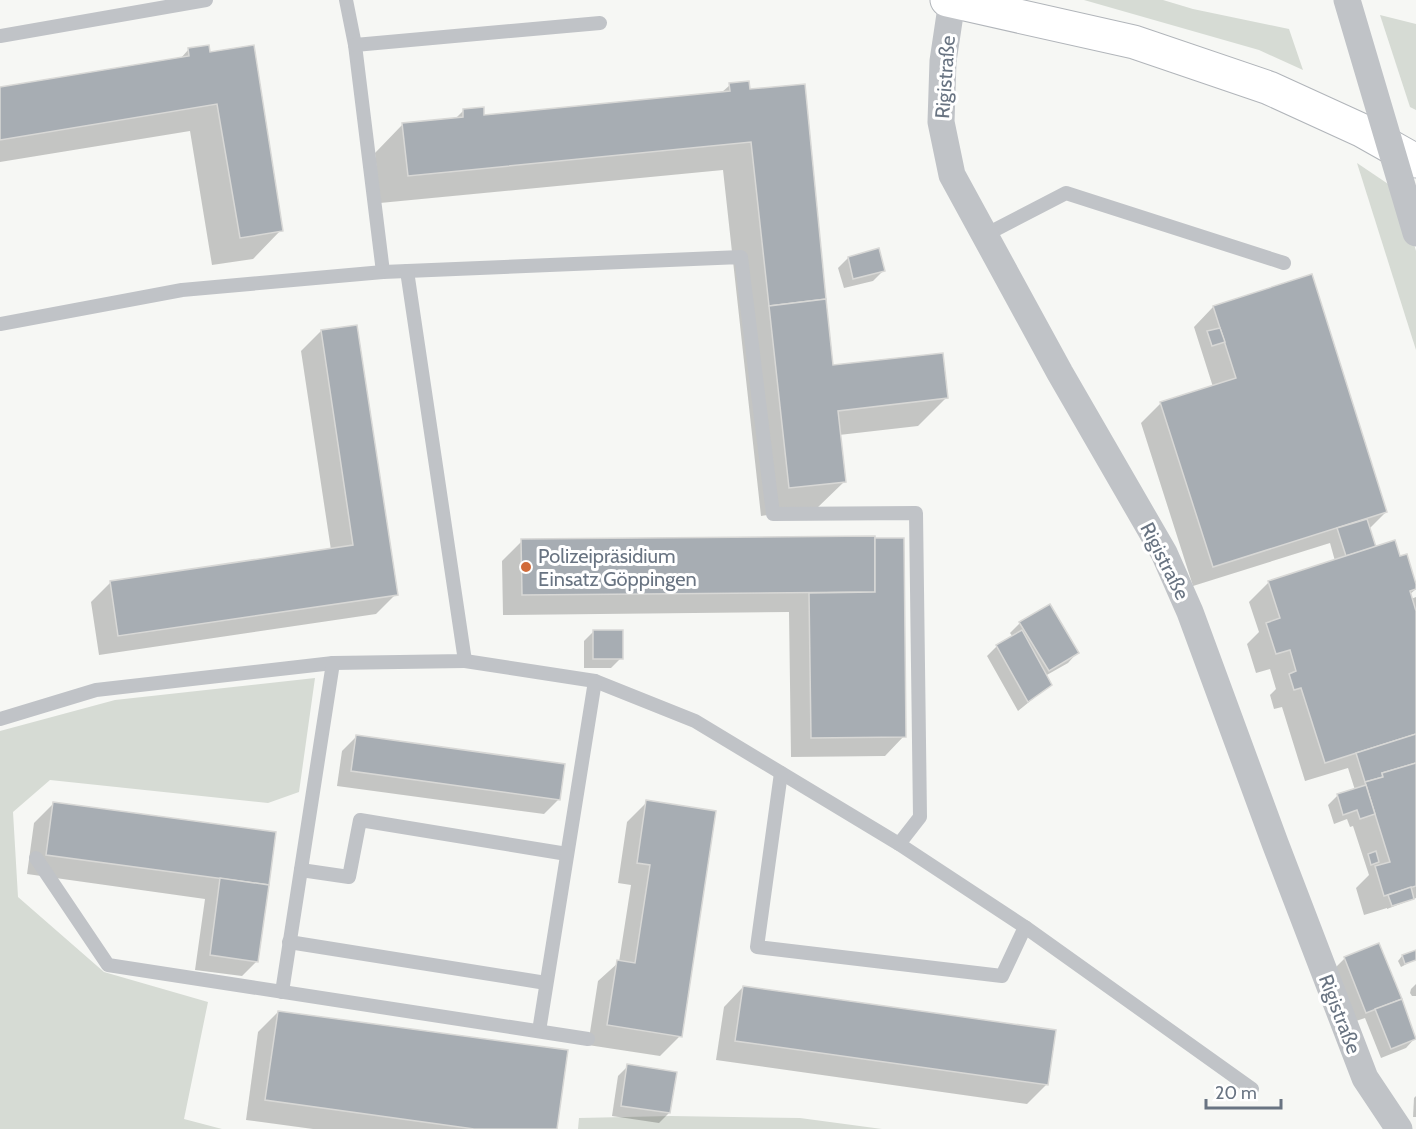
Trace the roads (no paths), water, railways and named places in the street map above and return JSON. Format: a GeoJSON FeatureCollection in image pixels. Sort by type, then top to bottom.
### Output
{"type":"FeatureCollection","features":[{"type":"Feature","properties":{"kind":"main road"},"geometry":{"type":"LineString","coordinates":[[950,1],[1134,42],[1269,88],[1360,130],[1416,161]]}},
{"type":"Feature","properties":{"kind":"street"},"geometry":{"type":"LineString","coordinates":[[1347,0],[1416,233]]}},
{"type":"Feature","properties":{"kind":"street","name":"Rigistraße"},"geometry":{"type":"LineString","coordinates":[[950,1],[943,61],[941,122],[952,175],[1060,373],[1164,553],[1190,612],[1365,1078],[1400,1129]]}},
{"type":"Feature","properties":{"kind":"lane"},"geometry":{"type":"LineString","coordinates":[[0,36],[127,6],[206,0]]}},
{"type":"Feature","properties":{"kind":"lane"},"geometry":{"type":"LineString","coordinates":[[346,0],[355,45],[383,272]]}},
{"type":"Feature","properties":{"kind":"lane"},"geometry":{"type":"LineString","coordinates":[[355,45],[600,23]]}},
{"type":"Feature","properties":{"kind":"lane"},"geometry":{"type":"LineString","coordinates":[[985,235],[1066,194],[1284,263]]}},
{"type":"Feature","properties":{"kind":"lane"},"geometry":{"type":"LineString","coordinates":[[0,324],[182,290],[383,272],[741,257],[773,514],[916,513],[920,818],[899,844]]}},
{"type":"Feature","properties":{"kind":"lane"},"geometry":{"type":"LineString","coordinates":[[407,271],[465,661]]}},
{"type":"Feature","properties":{"kind":"lane"},"geometry":{"type":"LineString","coordinates":[[0,719],[96,690],[333,663],[465,661],[595,681],[695,722],[899,844],[1024,927],[1252,1089]]}},
{"type":"Feature","properties":{"kind":"lane"},"geometry":{"type":"LineString","coordinates":[[282,992],[333,663]]}},
{"type":"Feature","properties":{"kind":"lane"},"geometry":{"type":"LineString","coordinates":[[539,1031],[595,681]]}},
{"type":"Feature","properties":{"kind":"lane"},"geometry":{"type":"LineString","coordinates":[[781,773],[757,947],[1002,976],[1024,927]]}},
{"type":"Feature","properties":{"kind":"lane"},"geometry":{"type":"LineString","coordinates":[[300,870],[349,877],[360,820],[567,854]]}},
{"type":"Feature","properties":{"kind":"lane"},"geometry":{"type":"LineString","coordinates":[[36,858],[108,965],[588,1039]]}},
{"type":"Feature","properties":{"kind":"lane"},"geometry":{"type":"LineString","coordinates":[[289,942],[546,983]]}},
{"type":"Feature","properties":{"kind":"place","name":"Polizeipräsidium Einsatz Göppingen"},"geometry":{"type":"Point","coordinates":[526,567]}}]}
